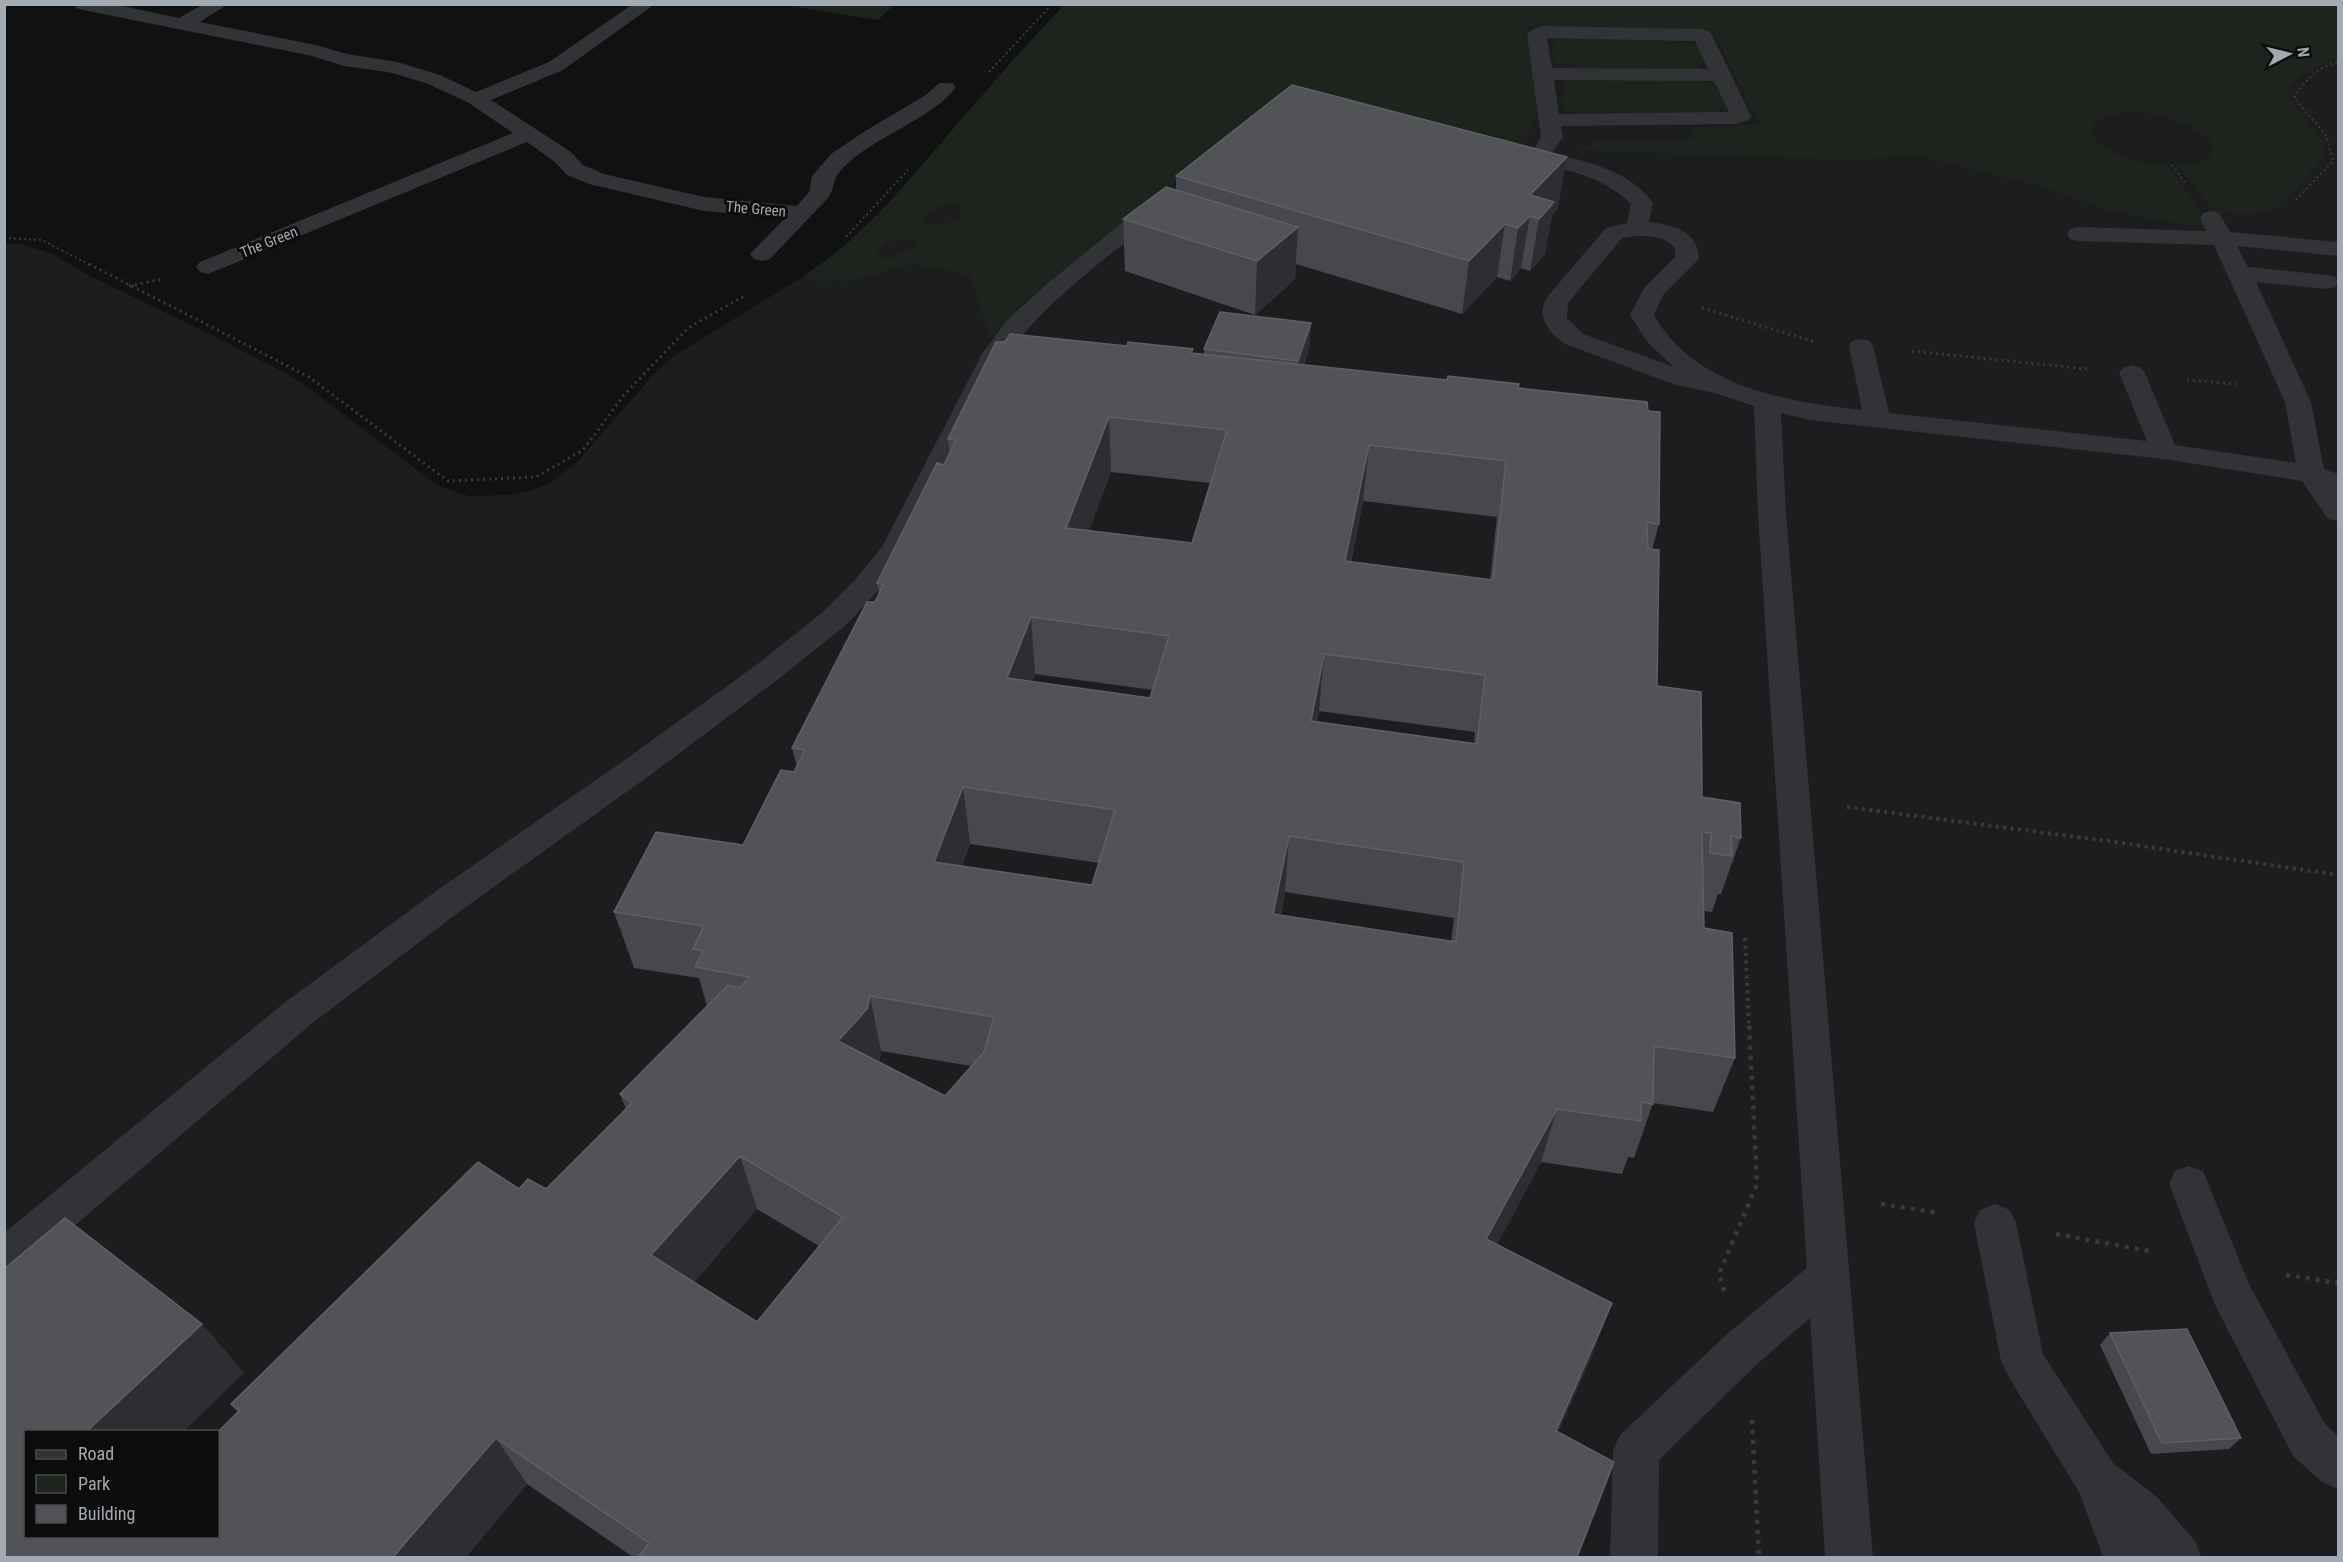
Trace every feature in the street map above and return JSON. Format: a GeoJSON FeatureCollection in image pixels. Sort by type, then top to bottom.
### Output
{"type":"FeatureCollection","features":[{"type":"Feature","properties":{"kind":"street","name":"The Green"},"geometry":{"type":"LineString","coordinates":[[83,4],[316,51],[338,58],[399,68],[448,85],[476,99],[563,157],[575,170],[597,180],[704,204],[803,213],[820,193],[823,176],[840,159],[883,127],[933,99],[946,87]]}},
{"type":"Feature","properties":{"kind":"street"},"geometry":{"type":"LineString","coordinates":[[182,24],[219,4]]}},
{"type":"Feature","properties":{"kind":"street"},"geometry":{"type":"LineString","coordinates":[[476,99],[556,66],[646,4]]}},
{"type":"Feature","properties":{"kind":"street"},"geometry":{"type":"LineString","coordinates":[[1539,157],[1552,137],[1538,35],[1548,32],[1702,35],[1742,116],[1739,118],[1550,120]]}},
{"type":"Feature","properties":{"kind":"street"},"geometry":{"type":"LineString","coordinates":[[1543,74],[1722,75]]}},
{"type":"Feature","properties":{"kind":"street","name":"The Green"},"geometry":{"type":"LineString","coordinates":[[208,267],[529,134]]}},
{"type":"Feature","properties":{"kind":"street"},"geometry":{"type":"LineString","coordinates":[[1499,147],[1596,173],[1626,189],[1642,203],[1637,228]]}},
{"type":"Feature","properties":{"kind":"street"},"geometry":{"type":"LineString","coordinates":[[4,1259],[297,1014],[451,899],[770,670],[835,618],[865,587],[895,550],[990,365],[1017,324],[1064,281],[1179,188]]}},
{"type":"Feature","properties":{"kind":"street"},"geometry":{"type":"LineString","coordinates":[[762,254],[803,213]]}},
{"type":"Feature","properties":{"kind":"street"},"geometry":{"type":"LineString","coordinates":[[1720,386],[1685,365],[1657,340],[1642,315],[1652,293],[1687,259],[1688,251],[1685,243],[1673,234],[1637,228],[1614,233],[1561,295],[1553,309],[1558,325],[1570,337],[1586,344],[1685,380],[1720,386],[1767,402],[1817,414],[2164,451],[2311,474],[2338,483]]}},
{"type":"Feature","properties":{"kind":"street"},"geometry":{"type":"LineString","coordinates":[[2078,234],[2216,228],[2338,249]]}},
{"type":"Feature","properties":{"kind":"street"},"geometry":{"type":"LineString","coordinates":[[2216,228],[2240,273],[2298,402],[2311,474],[2338,513]]}},
{"type":"Feature","properties":{"kind":"street"},"geometry":{"type":"LineString","coordinates":[[2240,273],[2327,282]]}},
{"type":"Feature","properties":{"kind":"street"},"geometry":{"type":"LineString","coordinates":[[1862,346],[1877,420]]}},
{"type":"Feature","properties":{"kind":"street"},"geometry":{"type":"LineString","coordinates":[[2132,373],[2164,451]]}},
{"type":"Feature","properties":{"kind":"street"},"geometry":{"type":"LineString","coordinates":[[1767,402],[1772,514],[1849,1557]]}},
{"type":"Feature","properties":{"kind":"street"},"geometry":{"type":"LineString","coordinates":[[2311,474],[2338,473]]}},
{"type":"Feature","properties":{"kind":"street"},"geometry":{"type":"LineString","coordinates":[[2189,1184],[2231,1293],[2324,1453],[2338,1486]]}},
{"type":"Feature","properties":{"kind":"street"},"geometry":{"type":"LineString","coordinates":[[1995,1223],[2023,1361],[2097,1479],[2119,1537],[2134,1557]]}},
{"type":"Feature","properties":{"kind":"street"},"geometry":{"type":"LineString","coordinates":[[1634,1557],[1636,1451],[1741,1350],[1828,1276]]}},
{"type":"Feature","properties":{"kind":"street"},"geometry":{"type":"LineString","coordinates":[[2097,1479],[2141,1513],[2178,1557]]}},
{"type":"Feature","properties":{"kind":"path"},"geometry":{"type":"LineString","coordinates":[[986,75],[1052,4]]}},
{"type":"Feature","properties":{"kind":"path"},"geometry":{"type":"LineString","coordinates":[[2293,203],[2333,161],[2326,135],[2294,98],[2306,78],[2338,62]]}},
{"type":"Feature","properties":{"kind":"path"},"geometry":{"type":"LineString","coordinates":[[838,241],[849,235],[910,168]]}},
{"type":"Feature","properties":{"kind":"path"},"geometry":{"type":"LineString","coordinates":[[4,238],[42,240],[309,377],[448,481],[536,477],[583,450],[624,395],[688,328],[748,293]]}},
{"type":"Feature","properties":{"kind":"path"},"geometry":{"type":"LineString","coordinates":[[1652,293],[1808,341],[2291,388]]}},
{"type":"Feature","properties":{"kind":"path"},"geometry":{"type":"LineString","coordinates":[[1793,801],[1950,819],[2338,875]]}},
{"type":"Feature","properties":{"kind":"path"},"geometry":{"type":"LineString","coordinates":[[1745,935],[1757,1184],[1719,1274],[1741,1350],[1751,1397],[1759,1557]]}},
{"type":"Feature","properties":{"kind":"shaded area"},"geometry":{"type":"Polygon","coordinates":[[[1103,5],[2338,5],[2338,1557],[5,1557],[4,243],[21,244],[50,253],[92,277],[287,374],[309,388],[438,486],[469,496],[508,495],[530,491],[549,484],[577,462],[654,374],[674,356],[823,264],[883,211],[928,158],[1103,5]]]}},
{"type":"Feature","properties":{"kind":"green space"},"geometry":{"type":"Polygon","coordinates":[[[894,4],[878,20],[784,5],[894,4]]]}},
{"type":"Feature","properties":{"kind":"green space"},"geometry":{"type":"Polygon","coordinates":[[[1064,5],[2338,5],[2338,59],[2323,64],[2300,77],[2287,97],[2323,140],[2325,157],[2278,207],[2251,215],[2215,213],[2178,165],[2202,162],[2212,152],[2210,140],[2185,124],[2156,114],[2140,112],[2110,115],[2096,121],[2090,133],[2104,148],[2146,163],[2167,165],[2203,213],[2197,213],[2205,229],[2110,211],[2041,186],[1918,156],[1847,160],[1578,150],[1596,141],[1695,138],[1693,127],[1758,124],[1713,30],[1528,26],[1526,31],[1537,111],[1530,130],[1516,146],[1216,150],[1021,305],[990,340],[970,275],[914,264],[846,282],[837,280],[821,282],[803,276],[839,250],[885,206],[1064,5]],[[944,204],[924,216],[924,220],[939,225],[961,215],[957,205],[944,204]],[[911,239],[888,243],[877,253],[878,257],[894,258],[903,251],[917,247],[918,241],[911,239]]]}},
{"type":"Feature","properties":{"kind":"green space"},"geometry":{"type":"Polygon","coordinates":[[[1555,36],[1674,38],[1676,42],[1689,42],[1691,45],[1697,45],[1706,62],[1699,63],[1702,70],[1578,68],[1577,64],[1563,64],[1563,67],[1554,68],[1552,51],[1555,36]]]}},
{"type":"Feature","properties":{"kind":"green space"},"geometry":{"type":"Polygon","coordinates":[[[1582,78],[1708,81],[1712,87],[1720,88],[1728,106],[1719,108],[1722,114],[1566,112],[1562,109],[1561,96],[1566,82],[1582,81],[1582,78]]]}},
{"type":"Feature","properties":{"kind":"building"},"geometry":{"type":"Polygon","coordinates":[[[1292,85],[1567,157],[1530,195],[1554,202],[1539,219],[1530,216],[1518,228],[1505,224],[1469,261],[1176,176],[1292,85]]]}},
{"type":"Feature","properties":{"kind":"building"},"geometry":{"type":"Polygon","coordinates":[[[1166,187],[1298,227],[1257,261],[1123,219],[1166,187]]]}},
{"type":"Feature","properties":{"kind":"building"},"geometry":{"type":"Polygon","coordinates":[[[1220,312],[1311,323],[1298,361],[1204,349],[1220,312]]]}},
{"type":"Feature","properties":{"kind":"building"},"geometry":{"type":"Polygon","coordinates":[[[1010,334],[1127,346],[1128,342],[1193,349],[1191,353],[1447,380],[1448,376],[1519,384],[1518,388],[1647,402],[1648,411],[1660,412],[1659,524],[1647,522],[1648,549],[1659,550],[1657,686],[1701,692],[1702,797],[1740,803],[1741,838],[1731,836],[1732,856],[1710,853],[1711,833],[1702,832],[1704,928],[1732,933],[1735,1058],[1654,1046],[1653,1104],[1641,1102],[1641,1121],[1557,1109],[1486,1239],[1612,1303],[1556,1431],[1614,1462],[1577,1557],[638,1557],[649,1543],[496,1438],[393,1557],[4,1557],[4,1269],[65,1218],[202,1324],[88,1430],[24,1430],[24,1538],[219,1538],[219,1431],[239,1411],[231,1404],[478,1162],[519,1189],[528,1179],[546,1189],[632,1103],[620,1094],[728,985],[740,988],[749,977],[695,967],[703,951],[693,949],[704,926],[614,912],[656,832],[743,845],[781,770],[794,772],[805,750],[792,748],[867,602],[875,602],[883,585],[877,583],[937,463],[944,465],[956,440],[948,439],[996,342],[1005,342],[1010,334]],[[1109,417],[1066,528],[1192,543],[1227,430],[1109,417]],[[1369,445],[1345,561],[1493,580],[1506,461],[1369,445]],[[1031,617],[1007,678],[1150,698],[1169,636],[1031,617]],[[1324,654],[1311,721],[1477,744],[1485,675],[1324,654]],[[963,787],[934,862],[1092,885],[1115,810],[963,787]],[[1289,836],[1273,914],[1456,942],[1464,862],[1289,836]],[[870,996],[867,1009],[838,1041],[945,1096],[984,1052],[994,1017],[870,996]],[[740,1156],[651,1255],[757,1322],[843,1217],[740,1156]]]}},
{"type":"Feature","properties":{"kind":"building"},"geometry":{"type":"Polygon","coordinates":[[[2187,1329],[2241,1438],[2162,1443],[2110,1333],[2187,1329]]]}}]}
